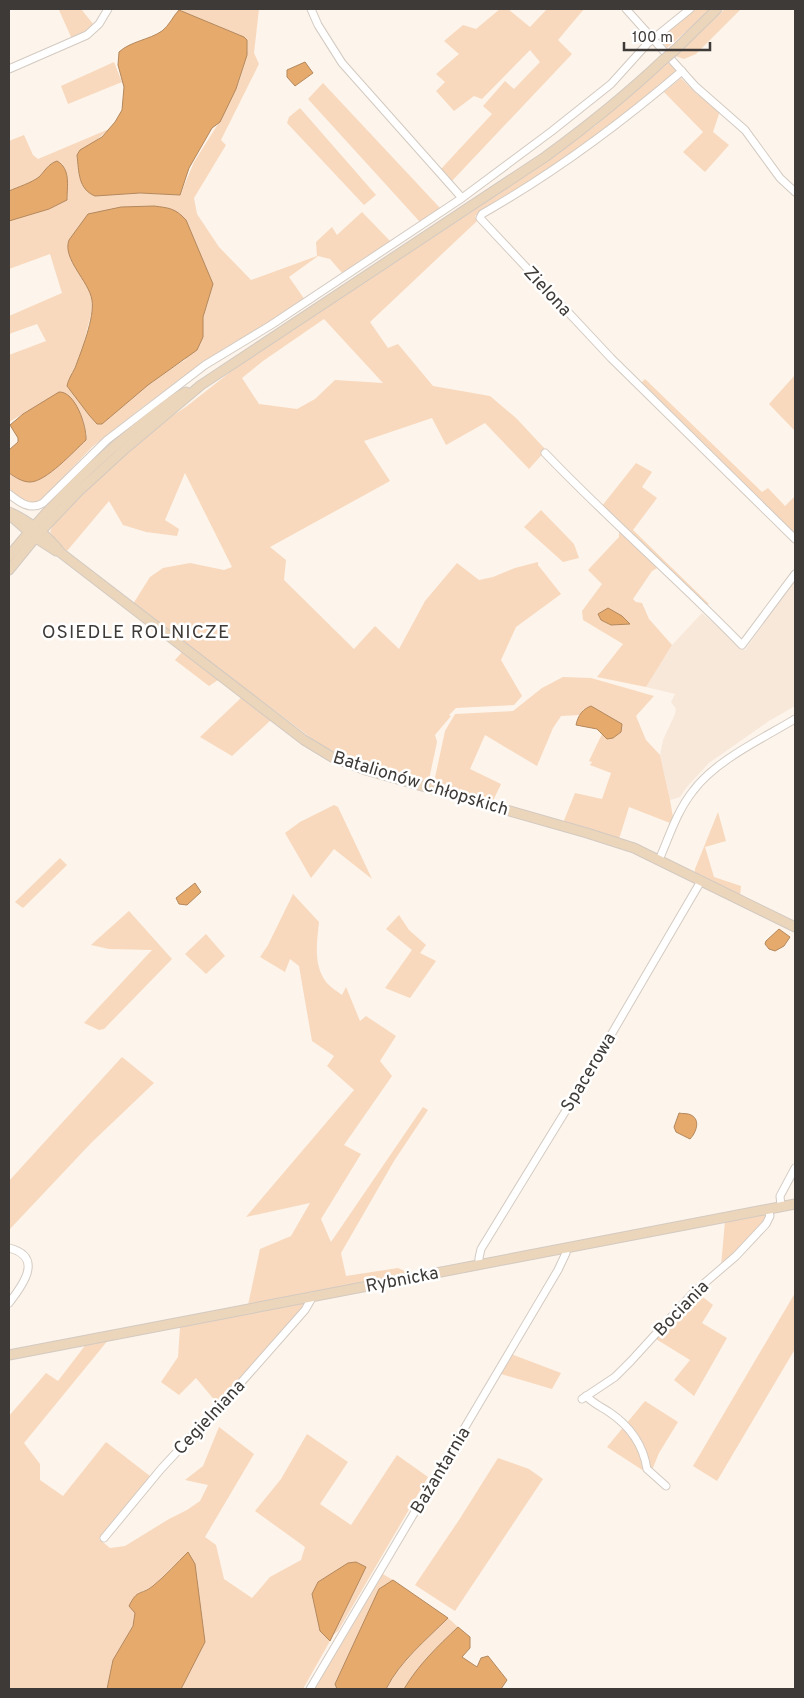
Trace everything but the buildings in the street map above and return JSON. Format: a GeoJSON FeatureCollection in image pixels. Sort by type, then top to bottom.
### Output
{"type":"FeatureCollection","features":[{"type":"Feature","properties":{"kind":"main road"},"geometry":{"type":"LineString","coordinates":[[9,556],[100,471],[200,385],[545,157],[628,92],[717,9]]}},
{"type":"Feature","properties":{"kind":"main road","name":"Batalionów Chłopskich"},"geometry":{"type":"LineString","coordinates":[[9,513],[14,520],[54,544],[61,553],[304,740],[332,757],[366,770],[634,848],[795,927]]}},
{"type":"Feature","properties":{"kind":"main road"},"geometry":{"type":"LineString","coordinates":[[9,570],[35,532]]}},
{"type":"Feature","properties":{"kind":"main road","name":"Rybnicka"},"geometry":{"type":"LineString","coordinates":[[9,1355],[795,1204]]}},
{"type":"Feature","properties":{"kind":"street"},"geometry":{"type":"LineString","coordinates":[[9,69],[87,35],[98,24],[108,9]]}},
{"type":"Feature","properties":{"kind":"street"},"geometry":{"type":"LineString","coordinates":[[311,9],[318,25],[342,63],[462,198]]}},
{"type":"Feature","properties":{"kind":"street"},"geometry":{"type":"LineString","coordinates":[[626,9],[696,87],[745,130],[784,183],[795,192]]}},
{"type":"Feature","properties":{"kind":"street"},"geometry":{"type":"LineString","coordinates":[[9,494],[28,506],[43,503],[107,440],[205,365],[278,321],[462,198],[552,131],[611,84],[653,38],[690,9]]}},
{"type":"Feature","properties":{"kind":"street","name":"Zielona"},"geometry":{"type":"LineString","coordinates":[[682,71],[593,143],[544,177],[482,214],[480,218],[611,358],[795,539]]}},
{"type":"Feature","properties":{"kind":"street"},"geometry":{"type":"LineString","coordinates":[[545,453],[742,645],[795,574]]}},
{"type":"Feature","properties":{"kind":"street"},"geometry":{"type":"LineString","coordinates":[[659,860],[685,803],[700,782],[725,761],[795,719]]}},
{"type":"Feature","properties":{"kind":"street","name":"Spacerowa"},"geometry":{"type":"LineString","coordinates":[[479,1265],[481,1249],[584,1081],[701,881]]}},
{"type":"Feature","properties":{"kind":"street"},"geometry":{"type":"LineString","coordinates":[[781,1206],[780,1196],[795,1168]]}},
{"type":"Feature","properties":{"kind":"street","name":"Bociania"},"geometry":{"type":"LineString","coordinates":[[666,1486],[647,1469],[640,1443],[622,1421],[584,1397],[615,1377],[693,1292],[736,1256],[766,1224],[770,1216],[768,1209]]}},
{"type":"Feature","properties":{"kind":"street"},"geometry":{"type":"LineString","coordinates":[[9,1248],[16,1250],[26,1258],[29,1266],[24,1282],[9,1302]]}},
{"type":"Feature","properties":{"kind":"street","name":"Bażantarnia"},"geometry":{"type":"LineString","coordinates":[[310,1689],[558,1270],[566,1249]]}},
{"type":"Feature","properties":{"kind":"street","name":"Cegielniana"},"geometry":{"type":"LineString","coordinates":[[104,1538],[161,1469],[306,1310],[312,1296]]}},
{"type":"Feature","properties":{"kind":"shaded area"},"geometry":{"type":"Polygon","coordinates":[[[60,9],[81,9],[94,25],[88,31],[72,39],[60,9]]]}},
{"type":"Feature","properties":{"kind":"shaded area"},"geometry":{"type":"Polygon","coordinates":[[[181,9],[259,9],[254,53],[259,64],[221,140],[226,145],[194,198],[197,214],[219,247],[251,280],[317,256],[316,242],[332,227],[337,235],[362,212],[391,242],[362,259],[343,274],[330,259],[318,256],[289,277],[305,300],[223,349],[144,406],[92,447],[44,498],[34,503],[23,500],[9,489],[9,473],[16,478],[87,435],[83,419],[33,408],[9,422],[9,355],[46,341],[37,324],[9,334],[9,316],[62,293],[50,254],[9,269],[9,141],[24,135],[33,155],[38,159],[109,129],[91,145],[80,150],[131,193],[180,195],[194,162],[218,124],[239,82],[247,55],[244,37],[181,9]],[[83,222],[69,240],[69,255],[90,290],[91,296],[97,300],[93,306],[82,350],[67,386],[97,424],[161,375],[185,360],[203,337],[203,317],[213,284],[83,222]]]}},
{"type":"Feature","properties":{"kind":"shaded area"},"geometry":{"type":"Polygon","coordinates":[[[500,9],[508,9],[530,27],[547,9],[584,9],[558,40],[572,54],[452,181],[441,169],[492,114],[483,106],[505,81],[514,89],[540,62],[530,50],[482,99],[474,96],[454,111],[436,91],[445,82],[436,74],[459,54],[444,41],[463,25],[476,29],[500,9]]]}},
{"type":"Feature","properties":{"kind":"shaded area"},"geometry":{"type":"Polygon","coordinates":[[[694,9],[712,9],[667,48],[660,38],[694,9]]]}},
{"type":"Feature","properties":{"kind":"shaded area"},"geometry":{"type":"Polygon","coordinates":[[[725,9],[741,9],[696,54],[684,59],[675,56],[725,9]]]}},
{"type":"Feature","properties":{"kind":"shaded area"},"geometry":{"type":"Polygon","coordinates":[[[179,10],[244,37],[247,40],[247,55],[236,89],[220,122],[212,128],[189,168],[180,195],[140,193],[95,196],[89,193],[82,184],[77,155],[80,150],[102,137],[115,122],[122,110],[124,87],[118,65],[119,52],[129,45],[162,31],[179,10]]]}},
{"type":"Feature","properties":{"kind":"shaded area"},"geometry":{"type":"Polygon","coordinates":[[[670,61],[676,72],[569,157],[475,216],[477,221],[370,322],[388,348],[398,344],[433,386],[490,396],[516,418],[546,450],[529,469],[485,423],[446,445],[432,418],[364,441],[390,481],[270,547],[286,560],[284,580],[354,649],[375,626],[399,649],[425,601],[457,563],[479,580],[538,562],[538,565],[561,594],[516,627],[501,660],[522,696],[514,705],[456,708],[435,735],[437,742],[428,784],[342,756],[323,747],[133,604],[150,577],[163,568],[190,563],[224,570],[232,567],[185,473],[165,520],[179,529],[177,536],[146,532],[123,525],[109,501],[67,551],[57,543],[50,532],[53,524],[100,475],[159,425],[187,406],[238,366],[473,211],[595,126],[670,61]],[[324,319],[263,361],[242,378],[259,404],[297,409],[315,399],[335,380],[383,383],[324,319]]]}},
{"type":"Feature","properties":{"kind":"shaded area"},"geometry":{"type":"Polygon","coordinates":[[[114,62],[122,82],[68,104],[61,86],[114,62]]]}},
{"type":"Feature","properties":{"kind":"shaded area"},"geometry":{"type":"Polygon","coordinates":[[[305,62],[313,73],[295,86],[287,77],[287,70],[305,62]]]}},
{"type":"Feature","properties":{"kind":"shaded area"},"geometry":{"type":"Polygon","coordinates":[[[681,78],[697,94],[720,111],[713,132],[729,145],[705,172],[683,152],[703,132],[664,92],[681,78]]]}},
{"type":"Feature","properties":{"kind":"shaded area"},"geometry":{"type":"Polygon","coordinates":[[[323,83],[440,208],[420,222],[308,99],[323,83]]]}},
{"type":"Feature","properties":{"kind":"shaded area"},"geometry":{"type":"Polygon","coordinates":[[[300,108],[376,195],[364,205],[287,123],[289,117],[300,108]]]}},
{"type":"Feature","properties":{"kind":"shaded area"},"geometry":{"type":"Polygon","coordinates":[[[57,161],[66,173],[68,184],[67,200],[49,209],[9,221],[9,191],[36,179],[57,161]]]}},
{"type":"Feature","properties":{"kind":"shaded area"},"geometry":{"type":"Polygon","coordinates":[[[154,206],[172,209],[186,220],[213,284],[203,317],[203,337],[197,350],[148,385],[102,424],[97,424],[67,386],[84,344],[90,325],[92,307],[90,293],[69,255],[69,240],[88,214],[121,207],[154,206]]]}},
{"type":"Feature","properties":{"kind":"shaded area"},"geometry":{"type":"Polygon","coordinates":[[[795,375],[795,431],[769,404],[795,375]]]}},
{"type":"Feature","properties":{"kind":"shaded area"},"geometry":{"type":"Polygon","coordinates":[[[645,379],[762,492],[768,488],[785,506],[795,496],[795,534],[641,383],[645,379]]]}},
{"type":"Feature","properties":{"kind":"shaded area"},"geometry":{"type":"Polygon","coordinates":[[[59,392],[65,393],[70,397],[79,410],[86,440],[52,472],[37,481],[27,482],[16,478],[9,473],[9,450],[18,442],[18,438],[10,425],[23,414],[59,392]]]}},
{"type":"Feature","properties":{"kind":"shaded area"},"geometry":{"type":"Polygon","coordinates":[[[636,463],[652,472],[642,487],[657,498],[633,530],[709,604],[706,605],[602,506],[636,463]]]}},
{"type":"Feature","properties":{"kind":"shaded area"},"geometry":{"type":"Polygon","coordinates":[[[541,510],[574,544],[579,558],[563,562],[524,527],[541,510]]]}},
{"type":"Feature","properties":{"kind":"shaded area"},"geometry":{"type":"Polygon","coordinates":[[[619,532],[659,567],[652,571],[633,599],[636,602],[642,603],[649,619],[672,645],[646,687],[597,677],[623,644],[583,620],[582,611],[602,584],[588,570],[619,537],[619,532]]]}},
{"type":"Feature","properties":{"kind":"shaded area"},"geometry":{"type":"Polygon","coordinates":[[[795,578],[795,706],[769,721],[709,763],[680,797],[670,800],[660,755],[663,740],[675,714],[676,709],[671,702],[675,694],[646,687],[672,645],[702,613],[745,650],[795,578]]]}},
{"type":"Feature","properties":{"kind":"shaded area"},"geometry":{"type":"Polygon","coordinates":[[[608,608],[622,616],[630,624],[611,625],[601,620],[598,614],[608,608]]]}},
{"type":"Feature","properties":{"kind":"shaded area"},"geometry":{"type":"Polygon","coordinates":[[[184,650],[218,680],[209,686],[175,660],[184,650]]]}},
{"type":"Feature","properties":{"kind":"shaded area"},"geometry":{"type":"Polygon","coordinates":[[[563,677],[591,678],[654,696],[636,716],[646,740],[660,755],[673,817],[670,823],[629,807],[619,839],[563,823],[575,793],[602,799],[611,773],[590,765],[592,762],[589,761],[602,734],[607,739],[584,709],[580,715],[561,716],[553,728],[537,766],[485,735],[470,769],[501,784],[492,803],[433,787],[445,731],[455,714],[513,711],[542,688],[563,677]]]}},
{"type":"Feature","properties":{"kind":"shaded area"},"geometry":{"type":"Polygon","coordinates":[[[242,697],[272,719],[232,756],[200,737],[242,697]]]}},
{"type":"Feature","properties":{"kind":"shaded area"},"geometry":{"type":"Polygon","coordinates":[[[591,706],[622,724],[621,732],[613,738],[607,739],[597,729],[576,725],[581,713],[591,706]]]}},
{"type":"Feature","properties":{"kind":"shaded area"},"geometry":{"type":"Polygon","coordinates":[[[334,805],[338,807],[372,879],[334,849],[311,878],[285,833],[300,822],[334,805]]]}},
{"type":"Feature","properties":{"kind":"shaded area"},"geometry":{"type":"Polygon","coordinates":[[[718,812],[726,841],[705,847],[714,877],[741,886],[740,897],[694,875],[718,812]]]}},
{"type":"Feature","properties":{"kind":"shaded area"},"geometry":{"type":"Polygon","coordinates":[[[60,858],[67,865],[23,908],[15,902],[60,858]]]}},
{"type":"Feature","properties":{"kind":"shaded area"},"geometry":{"type":"Polygon","coordinates":[[[195,883],[201,892],[187,905],[179,904],[176,898],[195,883]]]}},
{"type":"Feature","properties":{"kind":"shaded area"},"geometry":{"type":"Polygon","coordinates":[[[293,894],[319,922],[318,960],[319,968],[326,982],[342,995],[346,987],[360,1021],[366,1016],[396,1036],[380,1061],[392,1076],[344,1145],[361,1154],[321,1219],[331,1242],[423,1107],[428,1110],[394,1161],[341,1253],[346,1276],[398,1268],[409,1273],[248,1305],[260,1249],[291,1236],[310,1203],[246,1217],[354,1090],[327,1066],[334,1056],[312,1041],[299,966],[290,959],[285,972],[260,957],[268,945],[293,894]]]}},
{"type":"Feature","properties":{"kind":"shaded area"},"geometry":{"type":"Polygon","coordinates":[[[129,911],[172,959],[104,1029],[99,1030],[84,1023],[152,950],[109,949],[91,945],[129,911]]]}},
{"type":"Feature","properties":{"kind":"shaded area"},"geometry":{"type":"Polygon","coordinates":[[[399,915],[409,930],[426,945],[420,953],[436,961],[410,998],[385,988],[412,950],[386,929],[399,915]]]}},
{"type":"Feature","properties":{"kind":"shaded area"},"geometry":{"type":"Polygon","coordinates":[[[779,929],[790,937],[784,946],[775,951],[769,949],[765,944],[766,941],[779,929]]]}},
{"type":"Feature","properties":{"kind":"shaded area"},"geometry":{"type":"Polygon","coordinates":[[[206,934],[225,956],[206,974],[185,954],[206,934]]]}},
{"type":"Feature","properties":{"kind":"shaded area"},"geometry":{"type":"Polygon","coordinates":[[[122,1057],[154,1083],[91,1143],[9,1230],[9,1181],[122,1057]]]}},
{"type":"Feature","properties":{"kind":"shaded area"},"geometry":{"type":"Polygon","coordinates":[[[679,1113],[690,1114],[696,1120],[696,1130],[690,1139],[676,1132],[674,1127],[679,1113]]]}},
{"type":"Feature","properties":{"kind":"shaded area"},"geometry":{"type":"Polygon","coordinates":[[[766,1214],[765,1220],[755,1234],[721,1266],[725,1221],[766,1214]]]}},
{"type":"Feature","properties":{"kind":"shaded area"},"geometry":{"type":"Polygon","coordinates":[[[795,1293],[795,1349],[717,1481],[693,1466],[795,1293]]]}},
{"type":"Feature","properties":{"kind":"shaded area"},"geometry":{"type":"Polygon","coordinates":[[[699,1294],[713,1305],[702,1323],[727,1338],[694,1396],[674,1380],[690,1360],[656,1339],[694,1295],[699,1294]]]}},
{"type":"Feature","properties":{"kind":"shaded area"},"geometry":{"type":"Polygon","coordinates":[[[303,1302],[304,1307],[217,1403],[196,1378],[179,1395],[161,1382],[178,1357],[180,1327],[303,1302]]]}},
{"type":"Feature","properties":{"kind":"shaded area"},"geometry":{"type":"Polygon","coordinates":[[[109,1339],[24,1443],[40,1464],[40,1480],[63,1496],[106,1442],[150,1476],[99,1539],[110,1548],[125,1546],[200,1501],[208,1485],[185,1480],[203,1466],[219,1427],[254,1454],[205,1537],[216,1545],[224,1579],[252,1598],[270,1577],[301,1560],[305,1547],[255,1511],[281,1479],[307,1434],[348,1462],[320,1504],[351,1525],[397,1455],[428,1477],[338,1631],[333,1635],[366,1567],[348,1563],[318,1582],[312,1594],[320,1631],[330,1641],[303,1689],[181,1689],[205,1642],[188,1552],[152,1587],[138,1593],[133,1625],[113,1660],[107,1689],[9,1689],[9,1416],[46,1373],[58,1381],[87,1343],[109,1339]]]}},
{"type":"Feature","properties":{"kind":"shaded area"},"geometry":{"type":"Polygon","coordinates":[[[511,1354],[561,1373],[552,1389],[501,1374],[511,1354]]]}},
{"type":"Feature","properties":{"kind":"shaded area"},"geometry":{"type":"Polygon","coordinates":[[[645,1401],[678,1422],[659,1453],[650,1475],[607,1447],[645,1401]]]}},
{"type":"Feature","properties":{"kind":"shaded area"},"geometry":{"type":"Polygon","coordinates":[[[498,1458],[529,1469],[543,1479],[455,1611],[415,1585],[498,1458]]]}},
{"type":"Feature","properties":{"kind":"shaded area"},"geometry":{"type":"Polygon","coordinates":[[[188,1552],[195,1564],[205,1642],[181,1689],[107,1689],[113,1660],[133,1626],[135,1613],[129,1606],[132,1600],[137,1594],[149,1589],[188,1552]]]}},
{"type":"Feature","properties":{"kind":"shaded area"},"geometry":{"type":"Polygon","coordinates":[[[356,1562],[366,1567],[330,1641],[320,1631],[312,1594],[318,1582],[348,1563],[356,1562]]]}},
{"type":"Feature","properties":{"kind":"shaded area"},"geometry":{"type":"Polygon","coordinates":[[[381,1573],[393,1580],[379,1589],[335,1683],[337,1689],[313,1689],[381,1573]]]}},
{"type":"Feature","properties":{"kind":"shaded area"},"geometry":{"type":"Polygon","coordinates":[[[393,1580],[448,1618],[398,1669],[386,1689],[337,1689],[335,1684],[379,1589],[393,1580]]]}},
{"type":"Feature","properties":{"kind":"shaded area"},"geometry":{"type":"Polygon","coordinates":[[[448,1618],[458,1627],[422,1664],[404,1689],[386,1689],[398,1669],[448,1618]]]}},
{"type":"Feature","properties":{"kind":"shaded area"},"geometry":{"type":"Polygon","coordinates":[[[458,1627],[470,1637],[470,1648],[462,1657],[477,1667],[481,1658],[488,1656],[507,1680],[501,1689],[404,1689],[422,1664],[458,1627]]]}},
{"type":"Feature","properties":{"kind":"district","name":"OSIEDLE ROLNICZE"},"geometry":{"type":"Point","coordinates":[136,631]}}]}
